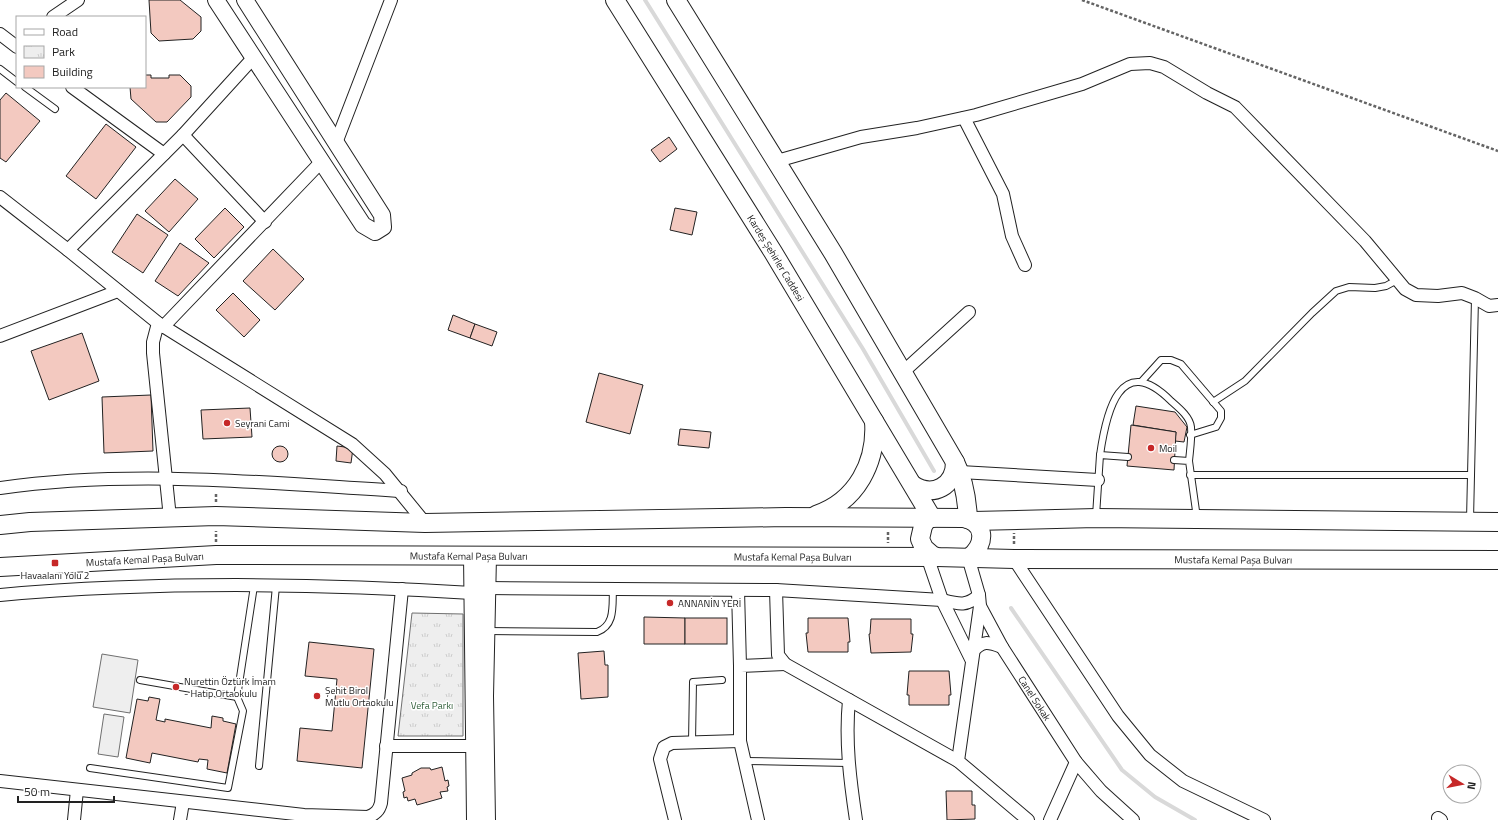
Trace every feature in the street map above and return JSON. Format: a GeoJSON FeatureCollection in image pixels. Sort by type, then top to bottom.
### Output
{"type":"FeatureCollection","features":[{"type":"Feature","properties":{"kind":"main road","name":"Kardeş Şehirler Caddesi"},"geometry":{"type":"LineString","coordinates":[[615,0],[773,252],[913,485],[930,518]]}},
{"type":"Feature","properties":{"kind":"main road"},"geometry":{"type":"LineString","coordinates":[[676,0],[777,161],[903,372],[957,467],[971,520],[980,530],[981,540],[977,550],[969,557],[932,556],[924,548],[920,539],[923,526],[930,518]]}},
{"type":"Feature","properties":{"kind":"main road"},"geometry":{"type":"LineString","coordinates":[[812,517],[827,511],[841,502],[853,491],[863,478],[872,456],[874,444],[874,420]]}},
{"type":"Feature","properties":{"kind":"main road"},"geometry":{"type":"LineString","coordinates":[[913,485],[918,489],[930,491],[942,488],[951,479],[957,467]]}},
{"type":"Feature","properties":{"kind":"main road"},"geometry":{"type":"LineString","coordinates":[[0,525],[30,522],[216,516],[425,523],[812,517],[888,517],[971,520],[1096,518],[1498,522]]}},
{"type":"Feature","properties":{"kind":"main road","name":"Mustafa Kemal Paşa Bulvarı"},"geometry":{"type":"LineString","coordinates":[[0,567],[216,555],[932,556]]}},
{"type":"Feature","properties":{"kind":"main road","name":"Mustafa Kemal Paşa Bulvarı"},"geometry":{"type":"LineString","coordinates":[[969,557],[1014,559],[1498,560]]}},
{"type":"Feature","properties":{"kind":"street"},"geometry":{"type":"LineString","coordinates":[[54,16],[78,0]]}},
{"type":"Feature","properties":{"kind":"street"},"geometry":{"type":"LineString","coordinates":[[216,0],[363,225],[375,232],[383,226],[382,216],[245,0]]}},
{"type":"Feature","properties":{"kind":"street"},"geometry":{"type":"LineString","coordinates":[[336,143],[391,0]]}},
{"type":"Feature","properties":{"kind":"street"},"geometry":{"type":"LineString","coordinates":[[0,34],[16,46]]}},
{"type":"Feature","properties":{"kind":"street"},"geometry":{"type":"LineString","coordinates":[[68,250],[164,154],[254,57]]}},
{"type":"Feature","properties":{"kind":"street"},"geometry":{"type":"LineString","coordinates":[[777,161],[861,136],[917,128],[964,118],[1082,84],[1130,64],[1150,63],[1164,67],[1207,93],[1226,101],[1242,114],[1365,240],[1405,289],[1416,295],[1438,296],[1462,294],[1475,298],[1489,306],[1498,305]]}},
{"type":"Feature","properties":{"kind":"street"},"geometry":{"type":"LineString","coordinates":[[73,88],[164,154]]}},
{"type":"Feature","properties":{"kind":"street"},"geometry":{"type":"LineString","coordinates":[[964,118],[1003,194],[1012,236],[1025,265]]}},
{"type":"Feature","properties":{"kind":"street"},"geometry":{"type":"LineString","coordinates":[[182,135],[265,222]]}},
{"type":"Feature","properties":{"kind":"street"},"geometry":{"type":"LineString","coordinates":[[170,518],[152,353],[153,342],[160,325],[265,222],[322,161]]}},
{"type":"Feature","properties":{"kind":"street"},"geometry":{"type":"LineString","coordinates":[[0,197],[160,325],[352,444],[380,469],[401,491],[425,523]]}},
{"type":"Feature","properties":{"kind":"street"},"geometry":{"type":"LineString","coordinates":[[0,336],[118,291]]}},
{"type":"Feature","properties":{"kind":"street"},"geometry":{"type":"LineString","coordinates":[[903,372],[968,312]]}},
{"type":"Feature","properties":{"kind":"street"},"geometry":{"type":"LineString","coordinates":[[957,467],[1098,480]]}},
{"type":"Feature","properties":{"kind":"street"},"geometry":{"type":"LineString","coordinates":[[0,488],[41,482],[165,477],[401,491]]}},
{"type":"Feature","properties":{"kind":"street"},"geometry":{"type":"LineString","coordinates":[[480,556],[487,588],[485,696],[487,820]]}},
{"type":"Feature","properties":{"kind":"street"},"geometry":{"type":"LineString","coordinates":[[475,820],[472,593],[480,556]]}},
{"type":"Feature","properties":{"kind":"street"},"geometry":{"type":"LineString","coordinates":[[932,556],[942,600],[972,655]]}},
{"type":"Feature","properties":{"kind":"street","name":"Canel Sokak"},"geometry":{"type":"LineString","coordinates":[[969,557],[979,601],[1002,647],[1076,762],[1101,791],[1134,820]]}},
{"type":"Feature","properties":{"kind":"street"},"geometry":{"type":"LineString","coordinates":[[1014,559],[1118,716],[1150,755],[1183,781],[1264,820]]}},
{"type":"Feature","properties":{"kind":"street"},"geometry":{"type":"LineString","coordinates":[[0,595],[153,586],[276,586],[402,589],[472,593]]}},
{"type":"Feature","properties":{"kind":"street"},"geometry":{"type":"LineString","coordinates":[[487,588],[776,590],[942,600],[957,604],[979,601],[958,761]]}},
{"type":"Feature","properties":{"kind":"street"},"geometry":{"type":"LineString","coordinates":[[0,781],[303,817],[368,817],[377,812],[381,803],[402,589]]}},
{"type":"Feature","properties":{"kind":"street"},"geometry":{"type":"LineString","coordinates":[[738,590],[740,741],[758,820]]}},
{"type":"Feature","properties":{"kind":"street"},"geometry":{"type":"LineString","coordinates":[[776,590],[778,655],[785,664],[958,761],[1028,820]]}},
{"type":"Feature","properties":{"kind":"street"},"geometry":{"type":"LineString","coordinates":[[972,655],[980,644],[989,643],[1002,647]]}},
{"type":"Feature","properties":{"kind":"street"},"geometry":{"type":"LineString","coordinates":[[740,666],[785,664]]}},
{"type":"Feature","properties":{"kind":"street"},"geometry":{"type":"LineString","coordinates":[[849,700],[847,719],[848,763],[856,820]]}},
{"type":"Feature","properties":{"kind":"street"},"geometry":{"type":"LineString","coordinates":[[675,820],[660,759],[664,747],[672,743],[740,741]]}},
{"type":"Feature","properties":{"kind":"street"},"geometry":{"type":"LineString","coordinates":[[386,746],[474,746]]}},
{"type":"Feature","properties":{"kind":"street"},"geometry":{"type":"LineString","coordinates":[[1050,820],[1076,762]]}},
{"type":"Feature","properties":{"kind":"street"},"geometry":{"type":"LineString","coordinates":[[74,820],[77,790]]}},
{"type":"Feature","properties":{"kind":"street"},"geometry":{"type":"LineString","coordinates":[[180,820],[183,802]]}},
{"type":"Feature","properties":{"kind":"lane"},"geometry":{"type":"LineString","coordinates":[[0,69],[16,81]]}},
{"type":"Feature","properties":{"kind":"lane"},"geometry":{"type":"LineString","coordinates":[[25,88],[55,110]]}},
{"type":"Feature","properties":{"kind":"lane"},"geometry":{"type":"LineString","coordinates":[[1213,402],[1245,381],[1312,313],[1336,291],[1349,287],[1375,288],[1386,286],[1397,280]]}},
{"type":"Feature","properties":{"kind":"lane"},"geometry":{"type":"LineString","coordinates":[[1470,522],[1475,298]]}},
{"type":"Feature","properties":{"kind":"lane"},"geometry":{"type":"LineString","coordinates":[[1142,381],[1162,360],[1181,364],[1221,411],[1219,423],[1216,427],[1190,435]]}},
{"type":"Feature","properties":{"kind":"lane"},"geometry":{"type":"LineString","coordinates":[[1096,518],[1100,455],[1104,430],[1111,406],[1120,392],[1129,384],[1142,381],[1153,385],[1184,413],[1191,426],[1189,461],[1197,520]]}},
{"type":"Feature","properties":{"kind":"lane"},"geometry":{"type":"LineString","coordinates":[[1100,455],[1128,457]]}},
{"type":"Feature","properties":{"kind":"lane"},"geometry":{"type":"LineString","coordinates":[[1174,460],[1189,461]]}},
{"type":"Feature","properties":{"kind":"lane"},"geometry":{"type":"LineString","coordinates":[[1190,474],[1472,475]]}},
{"type":"Feature","properties":{"kind":"lane"},"geometry":{"type":"LineString","coordinates":[[90,768],[228,788],[243,711],[237,697],[254,586]]}},
{"type":"Feature","properties":{"kind":"lane"},"geometry":{"type":"LineString","coordinates":[[259,766],[276,586]]}},
{"type":"Feature","properties":{"kind":"lane"},"geometry":{"type":"LineString","coordinates":[[487,631],[597,632],[602,630],[610,622],[613,588]]}},
{"type":"Feature","properties":{"kind":"lane"},"geometry":{"type":"LineString","coordinates":[[140,680],[237,697]]}},
{"type":"Feature","properties":{"kind":"lane"},"geometry":{"type":"LineString","coordinates":[[692,742],[693,682],[722,680]]}},
{"type":"Feature","properties":{"kind":"lane"},"geometry":{"type":"LineString","coordinates":[[745,761],[848,763]]}},
{"type":"Feature","properties":{"kind":"path"},"geometry":{"type":"LineString","coordinates":[[1082,0],[1498,151]]}},
{"type":"Feature","properties":{"kind":"path"},"geometry":{"type":"LineString","coordinates":[[216,494],[216,555]]}},
{"type":"Feature","properties":{"kind":"path"},"geometry":{"type":"LineString","coordinates":[[888,517],[888,556]]}},
{"type":"Feature","properties":{"kind":"path"},"geometry":{"type":"LineString","coordinates":[[1014,559],[1015,519]]}},
{"type":"Feature","properties":{"kind":"green space","name":"Vefa Parkı"},"geometry":{"type":"Polygon","coordinates":[[[412,613],[463,614],[463,736],[398,736],[412,613]]]}},
{"type":"Feature","properties":{"kind":"green space"},"geometry":{"type":"Polygon","coordinates":[[[102,654],[138,660],[130,713],[93,707],[102,654]]]}},
{"type":"Feature","properties":{"kind":"green space"},"geometry":{"type":"Polygon","coordinates":[[[104,714],[124,717],[118,757],[98,754],[104,714]]]}},
{"type":"Feature","properties":{"kind":"building"},"geometry":{"type":"Polygon","coordinates":[[[149,0],[180,0],[201,17],[201,31],[193,39],[159,41],[151,33],[149,0]]]}},
{"type":"Feature","properties":{"kind":"building"},"geometry":{"type":"Polygon","coordinates":[[[146,75],[151,75],[151,78],[169,78],[169,75],[180,75],[191,86],[191,97],[167,122],[156,122],[131,99],[130,88],[146,88],[146,75]]]}},
{"type":"Feature","properties":{"kind":"building"},"geometry":{"type":"Polygon","coordinates":[[[6,93],[40,121],[6,162],[0,158],[0,100],[6,93]]]}},
{"type":"Feature","properties":{"kind":"building"},"geometry":{"type":"Polygon","coordinates":[[[106,124],[136,147],[96,199],[66,176],[106,124]]]}},
{"type":"Feature","properties":{"kind":"building"},"geometry":{"type":"Polygon","coordinates":[[[669,137],[677,149],[660,162],[651,150],[669,137]]]}},
{"type":"Feature","properties":{"kind":"building"},"geometry":{"type":"Polygon","coordinates":[[[175,179],[198,199],[169,232],[145,211],[175,179]]]}},
{"type":"Feature","properties":{"kind":"building"},"geometry":{"type":"Polygon","coordinates":[[[225,208],[244,227],[214,258],[195,239],[225,208]]]}},
{"type":"Feature","properties":{"kind":"building"},"geometry":{"type":"Polygon","coordinates":[[[675,208],[697,212],[692,235],[670,230],[675,208]]]}},
{"type":"Feature","properties":{"kind":"building"},"geometry":{"type":"Polygon","coordinates":[[[137,214],[168,235],[143,273],[112,252],[137,214]]]}},
{"type":"Feature","properties":{"kind":"building"},"geometry":{"type":"Polygon","coordinates":[[[180,243],[209,263],[178,296],[155,281],[180,243]]]}},
{"type":"Feature","properties":{"kind":"building"},"geometry":{"type":"Polygon","coordinates":[[[273,249],[304,279],[275,310],[243,281],[273,249]]]}},
{"type":"Feature","properties":{"kind":"building"},"geometry":{"type":"Polygon","coordinates":[[[233,293],[260,320],[244,337],[216,310],[233,293]]]}},
{"type":"Feature","properties":{"kind":"building"},"geometry":{"type":"Polygon","coordinates":[[[453,315],[475,324],[470,338],[448,330],[453,315]]]}},
{"type":"Feature","properties":{"kind":"building"},"geometry":{"type":"Polygon","coordinates":[[[475,324],[497,332],[492,346],[470,338],[475,324]]]}},
{"type":"Feature","properties":{"kind":"building"},"geometry":{"type":"Polygon","coordinates":[[[82,333],[99,381],[49,400],[31,351],[82,333]]]}},
{"type":"Feature","properties":{"kind":"building"},"geometry":{"type":"Polygon","coordinates":[[[599,373],[643,385],[630,434],[586,422],[599,373]]]}},
{"type":"Feature","properties":{"kind":"building"},"geometry":{"type":"Polygon","coordinates":[[[151,395],[153,451],[104,453],[102,397],[151,395]]]}},
{"type":"Feature","properties":{"kind":"building"},"geometry":{"type":"Polygon","coordinates":[[[1136,406],[1175,412],[1187,427],[1184,442],[1175,441],[1176,432],[1133,425],[1136,406]]]}},
{"type":"Feature","properties":{"kind":"building","name":"Seyrani Cami"},"geometry":{"type":"Polygon","coordinates":[[[250,408],[252,437],[203,439],[201,410],[250,408]]]}},
{"type":"Feature","properties":{"kind":"building"},"geometry":{"type":"Polygon","coordinates":[[[1131,425],[1176,432],[1174,470],[1127,466],[1131,425]]]}},
{"type":"Feature","properties":{"kind":"building"},"geometry":{"type":"Polygon","coordinates":[[[680,429],[711,432],[709,448],[678,445],[680,429]]]}},
{"type":"Feature","properties":{"kind":"building"},"geometry":{"type":"Polygon","coordinates":[[[277,446],[283,446],[288,451],[286,460],[283,462],[277,462],[272,457],[272,451],[277,446]]]}},
{"type":"Feature","properties":{"kind":"building"},"geometry":{"type":"Polygon","coordinates":[[[337,446],[353,448],[351,463],[336,461],[337,446]]]}},
{"type":"Feature","properties":{"kind":"building"},"geometry":{"type":"Polygon","coordinates":[[[644,617],[685,618],[685,644],[644,644],[644,617]]]}},
{"type":"Feature","properties":{"kind":"building"},"geometry":{"type":"Polygon","coordinates":[[[685,618],[727,618],[727,644],[685,644],[685,618]]]}},
{"type":"Feature","properties":{"kind":"building"},"geometry":{"type":"Polygon","coordinates":[[[808,618],[848,618],[850,642],[848,642],[848,652],[808,652],[806,633],[808,633],[808,618]]]}},
{"type":"Feature","properties":{"kind":"building"},"geometry":{"type":"Polygon","coordinates":[[[871,619],[911,619],[911,634],[913,634],[911,652],[871,653],[869,634],[871,619]]]}},
{"type":"Feature","properties":{"kind":"building"},"geometry":{"type":"Polygon","coordinates":[[[309,642],[374,649],[362,768],[297,761],[300,728],[332,731],[337,679],[305,676],[309,642]]]}},
{"type":"Feature","properties":{"kind":"building"},"geometry":{"type":"Polygon","coordinates":[[[604,651],[605,665],[608,665],[608,697],[581,699],[578,653],[604,651]]]}},
{"type":"Feature","properties":{"kind":"building"},"geometry":{"type":"Polygon","coordinates":[[[909,671],[949,671],[951,695],[949,695],[949,705],[909,705],[909,695],[907,695],[909,671]]]}},
{"type":"Feature","properties":{"kind":"building"},"geometry":{"type":"Polygon","coordinates":[[[149,697],[160,699],[156,720],[165,722],[165,719],[211,728],[212,716],[223,718],[223,721],[236,724],[227,773],[207,769],[208,760],[199,759],[198,762],[152,753],[150,763],[126,758],[137,699],[148,701],[149,697]]]}},
{"type":"Feature","properties":{"kind":"building"},"geometry":{"type":"Polygon","coordinates":[[[442,767],[445,781],[448,780],[449,786],[447,787],[448,791],[440,792],[442,798],[417,805],[415,799],[408,801],[407,797],[404,798],[403,792],[405,791],[402,778],[412,775],[412,773],[421,768],[430,768],[431,770],[442,767]]]}},
{"type":"Feature","properties":{"kind":"building"},"geometry":{"type":"Polygon","coordinates":[[[946,791],[972,791],[972,805],[975,805],[975,819],[947,820],[946,791]]]}},
{"type":"Feature","properties":{"kind":"waterway"},"geometry":{"type":"LineString","coordinates":[[645,0],[863,349],[934,471]]}},
{"type":"Feature","properties":{"kind":"waterway"},"geometry":{"type":"LineString","coordinates":[[1011,608],[1122,770],[1155,797],[1195,820]]}},
{"type":"Feature","properties":{"kind":"place","name":"Seyrani Cami"},"geometry":{"type":"Point","coordinates":[227,423]}},
{"type":"Feature","properties":{"kind":"place","name":"Moil"},"geometry":{"type":"Point","coordinates":[1151,448]}},
{"type":"Feature","properties":{"kind":"place","name":"Havaalanı Yolu 2"},"geometry":{"type":"Point","coordinates":[55,563]}},
{"type":"Feature","properties":{"kind":"place","name":"ANNANİN YERİ"},"geometry":{"type":"Point","coordinates":[670,603]}},
{"type":"Feature","properties":{"kind":"place","name":"Nurettin Öztürk İmam - Hatip Ortaokulu"},"geometry":{"type":"Point","coordinates":[176,687]}},
{"type":"Feature","properties":{"kind":"place","name":"Şehit Birol Mutlu Ortaokulu"},"geometry":{"type":"Point","coordinates":[317,696]}}]}
